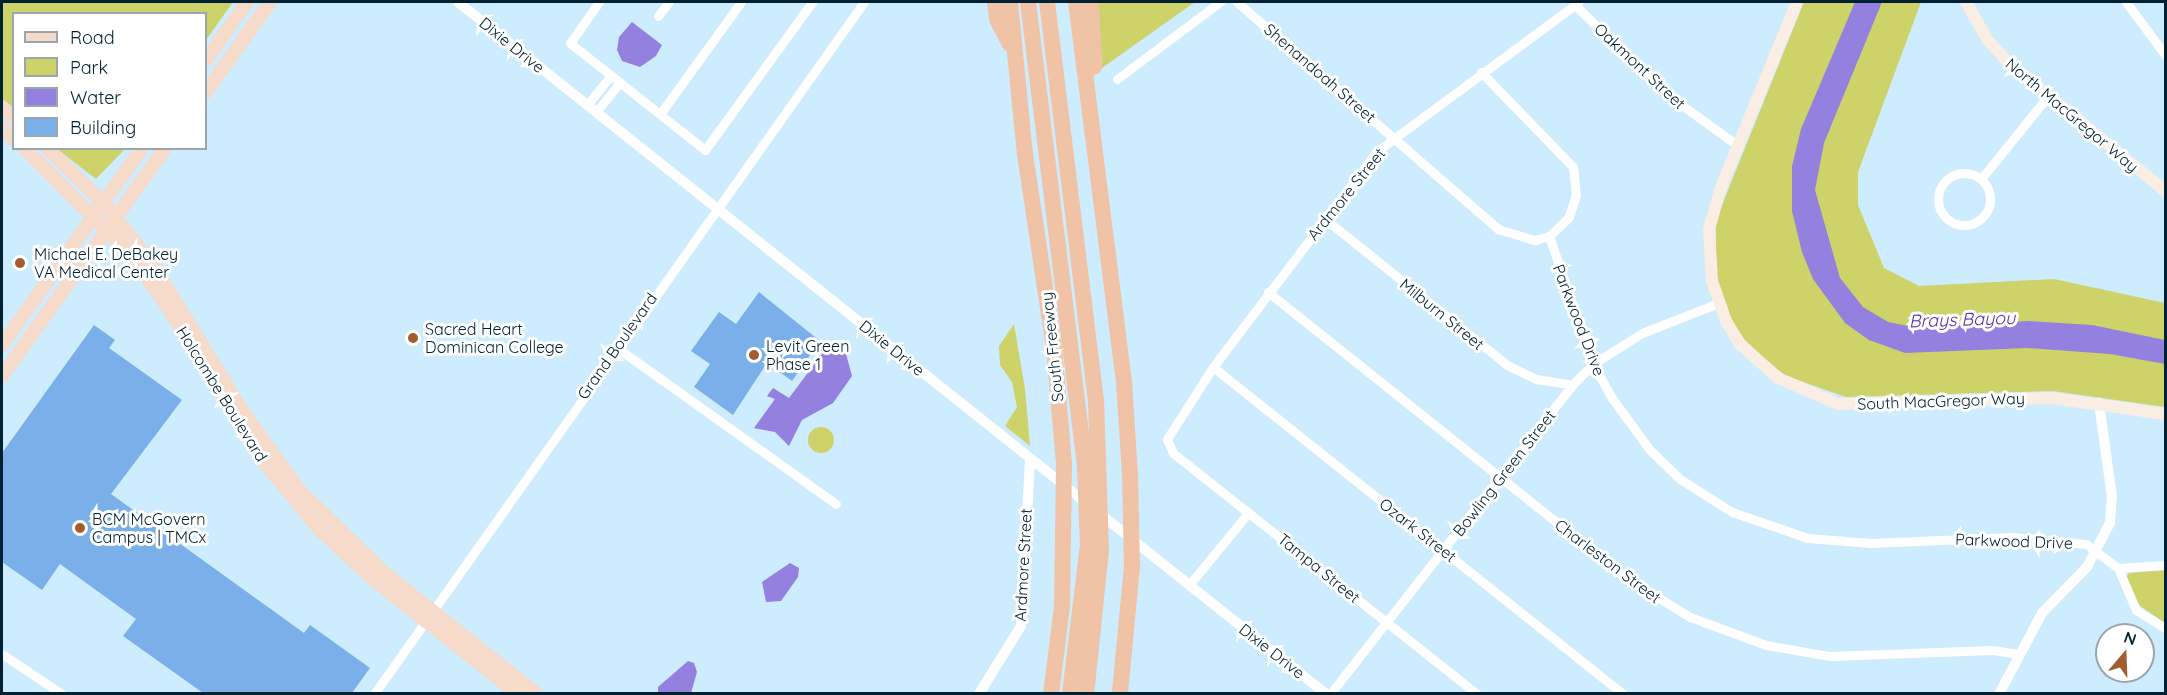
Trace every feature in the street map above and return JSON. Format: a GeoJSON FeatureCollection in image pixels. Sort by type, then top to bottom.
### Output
{"type":"FeatureCollection","features":[{"type":"Feature","properties":{"kind":"highway"},"geometry":{"type":"LineString","coordinates":[[995,2],[997,19],[1013,50]]}},
{"type":"Feature","properties":{"kind":"highway","name":"South Freeway"},"geometry":{"type":"LineString","coordinates":[[1010,2],[1013,50],[1054,347],[1064,464],[1062,606],[1051,693]]}},
{"type":"Feature","properties":{"kind":"highway"},"geometry":{"type":"LineString","coordinates":[[1028,2],[1085,467],[1088,545],[1070,693]]}},
{"type":"Feature","properties":{"kind":"highway"},"geometry":{"type":"LineString","coordinates":[[1047,2],[1096,400],[1101,550],[1086,693]]}},
{"type":"Feature","properties":{"kind":"highway"},"geometry":{"type":"LineString","coordinates":[[1076,2],[1124,382],[1130,474],[1131,576],[1120,693]]}},
{"type":"Feature","properties":{"kind":"highway"},"geometry":{"type":"LineString","coordinates":[[1091,2],[1100,197]]}},
{"type":"Feature","properties":{"kind":"main road"},"geometry":{"type":"LineString","coordinates":[[207,91],[270,2]]}},
{"type":"Feature","properties":{"kind":"main road","name":"South MacGregor Way"},"geometry":{"type":"LineString","coordinates":[[1797,2],[1737,145],[1709,229],[1708,258],[1718,303],[1740,344],[1758,363],[1796,390],[1819,399],[1864,406],[1996,398],[2099,403],[2166,414]]}},
{"type":"Feature","properties":{"kind":"main road","name":"North MacGregor Way"},"geometry":{"type":"LineString","coordinates":[[1966,2],[1998,53],[2166,192]]}},
{"type":"Feature","properties":{"kind":"main road"},"geometry":{"type":"LineString","coordinates":[[207,59],[243,7],[254,24]]}},
{"type":"Feature","properties":{"kind":"main road","name":"Holcombe Boulevard"},"geometry":{"type":"LineString","coordinates":[[26,150],[105,228],[165,303],[230,412],[290,496],[346,555],[537,693]]}},
{"type":"Feature","properties":{"kind":"main road","name":"Holcombe Boulevard"},"geometry":{"type":"LineString","coordinates":[[49,150],[115,216],[169,289],[242,409],[299,490],[355,548],[518,693]]}},
{"type":"Feature","properties":{"kind":"main road"},"geometry":{"type":"LineString","coordinates":[[2,345],[141,150]]}},
{"type":"Feature","properties":{"kind":"main road"},"geometry":{"type":"LineString","coordinates":[[2,376],[105,228],[164,150]]}},
{"type":"Feature","properties":{"kind":"street","name":"Dixie Drive"},"geometry":{"type":"LineString","coordinates":[[458,2],[1034,463],[1328,693]]}},
{"type":"Feature","properties":{"kind":"street"},"geometry":{"type":"LineString","coordinates":[[599,2],[570,43],[705,150],[812,2]]}},
{"type":"Feature","properties":{"kind":"street"},"geometry":{"type":"LineString","coordinates":[[658,16],[669,2]]}},
{"type":"Feature","properties":{"kind":"street"},"geometry":{"type":"LineString","coordinates":[[660,114],[741,2]]}},
{"type":"Feature","properties":{"kind":"street","name":"Grand Boulevard"},"geometry":{"type":"LineString","coordinates":[[374,693],[715,207],[864,2]]}},
{"type":"Feature","properties":{"kind":"street"},"geometry":{"type":"LineString","coordinates":[[1117,79],[1220,2]]}},
{"type":"Feature","properties":{"kind":"street","name":"Shenandoah Street"},"geometry":{"type":"LineString","coordinates":[[1237,2],[1498,229],[1536,240],[1549,236]]}},
{"type":"Feature","properties":{"kind":"street"},"geometry":{"type":"LineString","coordinates":[[2126,2],[2166,56]]}},
{"type":"Feature","properties":{"kind":"street","name":"Ardmore Street"},"geometry":{"type":"LineString","coordinates":[[1167,439],[1212,367],[1376,152],[1577,3]]}},
{"type":"Feature","properties":{"kind":"street","name":"Oakmont Street"},"geometry":{"type":"LineString","coordinates":[[1577,3],[1665,93],[1737,145]]}},
{"type":"Feature","properties":{"kind":"street"},"geometry":{"type":"LineString","coordinates":[[1481,72],[1573,167],[1576,195],[1569,217],[1549,236]]}},
{"type":"Feature","properties":{"kind":"street"},"geometry":{"type":"LineString","coordinates":[[592,108],[610,75]]}},
{"type":"Feature","properties":{"kind":"street"},"geometry":{"type":"LineString","coordinates":[[592,108],[620,82]]}},
{"type":"Feature","properties":{"kind":"street"},"geometry":{"type":"LineString","coordinates":[[1981,179],[2048,96]]}},
{"type":"Feature","properties":{"kind":"street"},"geometry":{"type":"LineString","coordinates":[[1958,174],[1981,179],[1989,192],[1984,215],[1963,224],[1948,219],[1939,205],[1944,182],[1958,174]]}},
{"type":"Feature","properties":{"kind":"street","name":"Milburn Street"},"geometry":{"type":"LineString","coordinates":[[1324,219],[1507,365],[1536,379],[1572,385]]}},
{"type":"Feature","properties":{"kind":"street","name":"Parkwood Drive"},"geometry":{"type":"LineString","coordinates":[[1549,236],[1593,364],[1628,424],[1670,470],[1722,506],[1767,526],[1808,538],[1871,543],[2001,537],[2071,541],[2096,552],[2118,568]]}},
{"type":"Feature","properties":{"kind":"street","name":"Charleston Street"},"geometry":{"type":"LineString","coordinates":[[1268,292],[1500,478],[1660,602],[1728,632],[1830,656],[1993,650],[2018,654]]}},
{"type":"Feature","properties":{"kind":"street","name":"Bowling Green Street"},"geometry":{"type":"LineString","coordinates":[[1328,693],[1444,550],[1572,385],[1593,364],[1657,325],[1718,303]]}},
{"type":"Feature","properties":{"kind":"street"},"geometry":{"type":"LineString","coordinates":[[616,347],[836,504]]}},
{"type":"Feature","properties":{"kind":"street","name":"Ozark Street"},"geometry":{"type":"LineString","coordinates":[[1212,367],[1623,693]]}},
{"type":"Feature","properties":{"kind":"street"},"geometry":{"type":"LineString","coordinates":[[1999,693],[2042,613],[2096,552],[2110,523],[2112,497],[2099,403]]}},
{"type":"Feature","properties":{"kind":"street","name":"Tampa Street"},"geometry":{"type":"LineString","coordinates":[[1167,439],[1173,453],[1477,693]]}},
{"type":"Feature","properties":{"kind":"street","name":"Ardmore Street"},"geometry":{"type":"LineString","coordinates":[[980,693],[1021,626],[1034,463]]}},
{"type":"Feature","properties":{"kind":"street"},"geometry":{"type":"LineString","coordinates":[[1189,585],[1249,512]]}},
{"type":"Feature","properties":{"kind":"street"},"geometry":{"type":"LineString","coordinates":[[2166,565],[2118,568],[2136,610],[2166,629]]}},
{"type":"Feature","properties":{"kind":"street"},"geometry":{"type":"LineString","coordinates":[[2,654],[62,693]]}},
{"type":"Feature","properties":{"kind":"green space"},"geometry":{"type":"Polygon","coordinates":[[[2,2],[233,2],[207,39],[207,12],[12,12],[12,108],[2,99],[2,2]]]}},
{"type":"Feature","properties":{"kind":"green space"},"geometry":{"type":"Polygon","coordinates":[[[1098,2],[1195,2],[1102,68],[1098,2]]]}},
{"type":"Feature","properties":{"kind":"green space"},"geometry":{"type":"Polygon","coordinates":[[[1804,2],[1921,2],[1858,172],[1858,205],[1884,268],[1919,286],[2054,279],[2165,303],[2165,407],[2053,391],[1846,397],[1786,376],[1750,347],[1732,322],[1716,277],[1716,220],[1804,2]]]}},
{"type":"Feature","properties":{"kind":"green space"},"geometry":{"type":"Polygon","coordinates":[[[58,150],[124,150],[96,179],[58,150]]]}},
{"type":"Feature","properties":{"kind":"green space"},"geometry":{"type":"Polygon","coordinates":[[[1014,324],[1025,389],[1030,446],[1005,426],[1017,407],[1012,382],[1000,365],[999,346],[1014,324]]]}},
{"type":"Feature","properties":{"kind":"green space"},"geometry":{"type":"Polygon","coordinates":[[[821,427],[830,431],[834,440],[830,449],[821,453],[812,449],[808,440],[812,431],[821,427]]]}},
{"type":"Feature","properties":{"kind":"green space"},"geometry":{"type":"Polygon","coordinates":[[[2165,570],[2165,623],[2136,603],[2126,577],[2129,573],[2165,570]]]}},
{"type":"Feature","properties":{"kind":"water"},"geometry":{"type":"Polygon","coordinates":[[[1855,2],[1882,2],[1824,143],[1815,190],[1840,278],[1863,307],[1888,322],[1918,328],[2028,321],[2092,325],[2165,340],[2165,364],[2110,354],[2027,348],[1905,353],[1869,340],[1845,323],[1813,279],[1802,252],[1792,211],[1792,166],[1801,129],[1855,2]]]}},
{"type":"Feature","properties":{"kind":"water"},"geometry":{"type":"Polygon","coordinates":[[[632,22],[662,45],[656,56],[640,67],[622,61],[617,50],[619,37],[632,22]]]}},
{"type":"Feature","properties":{"kind":"water"},"geometry":{"type":"Polygon","coordinates":[[[831,342],[846,354],[852,376],[833,403],[802,420],[789,446],[775,432],[754,428],[775,399],[767,396],[773,388],[789,398],[831,342]]]}},
{"type":"Feature","properties":{"kind":"water"},"geometry":{"type":"Polygon","coordinates":[[[790,563],[799,568],[798,577],[781,601],[766,602],[762,582],[790,563]]]}},
{"type":"Feature","properties":{"kind":"water"},"geometry":{"type":"Polygon","coordinates":[[[688,661],[694,663],[697,672],[691,693],[658,693],[658,687],[688,661]]]}},
{"type":"Feature","properties":{"kind":"building","name":"Levit Green Phase 1"},"geometry":{"type":"Polygon","coordinates":[[[759,292],[820,341],[792,381],[767,363],[733,415],[694,387],[710,364],[691,351],[719,312],[736,324],[759,292]]]}},
{"type":"Feature","properties":{"kind":"building","name":"BCM McGovern Campus | TMCx"},"geometry":{"type":"Polygon","coordinates":[[[94,325],[115,340],[109,348],[182,400],[111,494],[304,633],[310,625],[370,668],[352,693],[203,693],[123,636],[136,619],[60,564],[42,590],[2,562],[2,453],[94,325]]]}},
{"type":"Feature","properties":{"kind":"place","name":"Michael E. DeBakey VA Medical Center"},"geometry":{"type":"Point","coordinates":[20,263]}},
{"type":"Feature","properties":{"kind":"place","name":"Sacred Heart Dominican College"},"geometry":{"type":"Point","coordinates":[413,338]}},
{"type":"Feature","properties":{"kind":"place","name":"Levit Green Phase 1"},"geometry":{"type":"Point","coordinates":[754,355]}},
{"type":"Feature","properties":{"kind":"place","name":"BCM McGovern Campus | TMCx"},"geometry":{"type":"Point","coordinates":[80,528]}},
{"type":"Feature","properties":{"kind":"water label","name":"Brays Bayou"},"geometry":{"type":"Point","coordinates":[1962,320]}}]}
